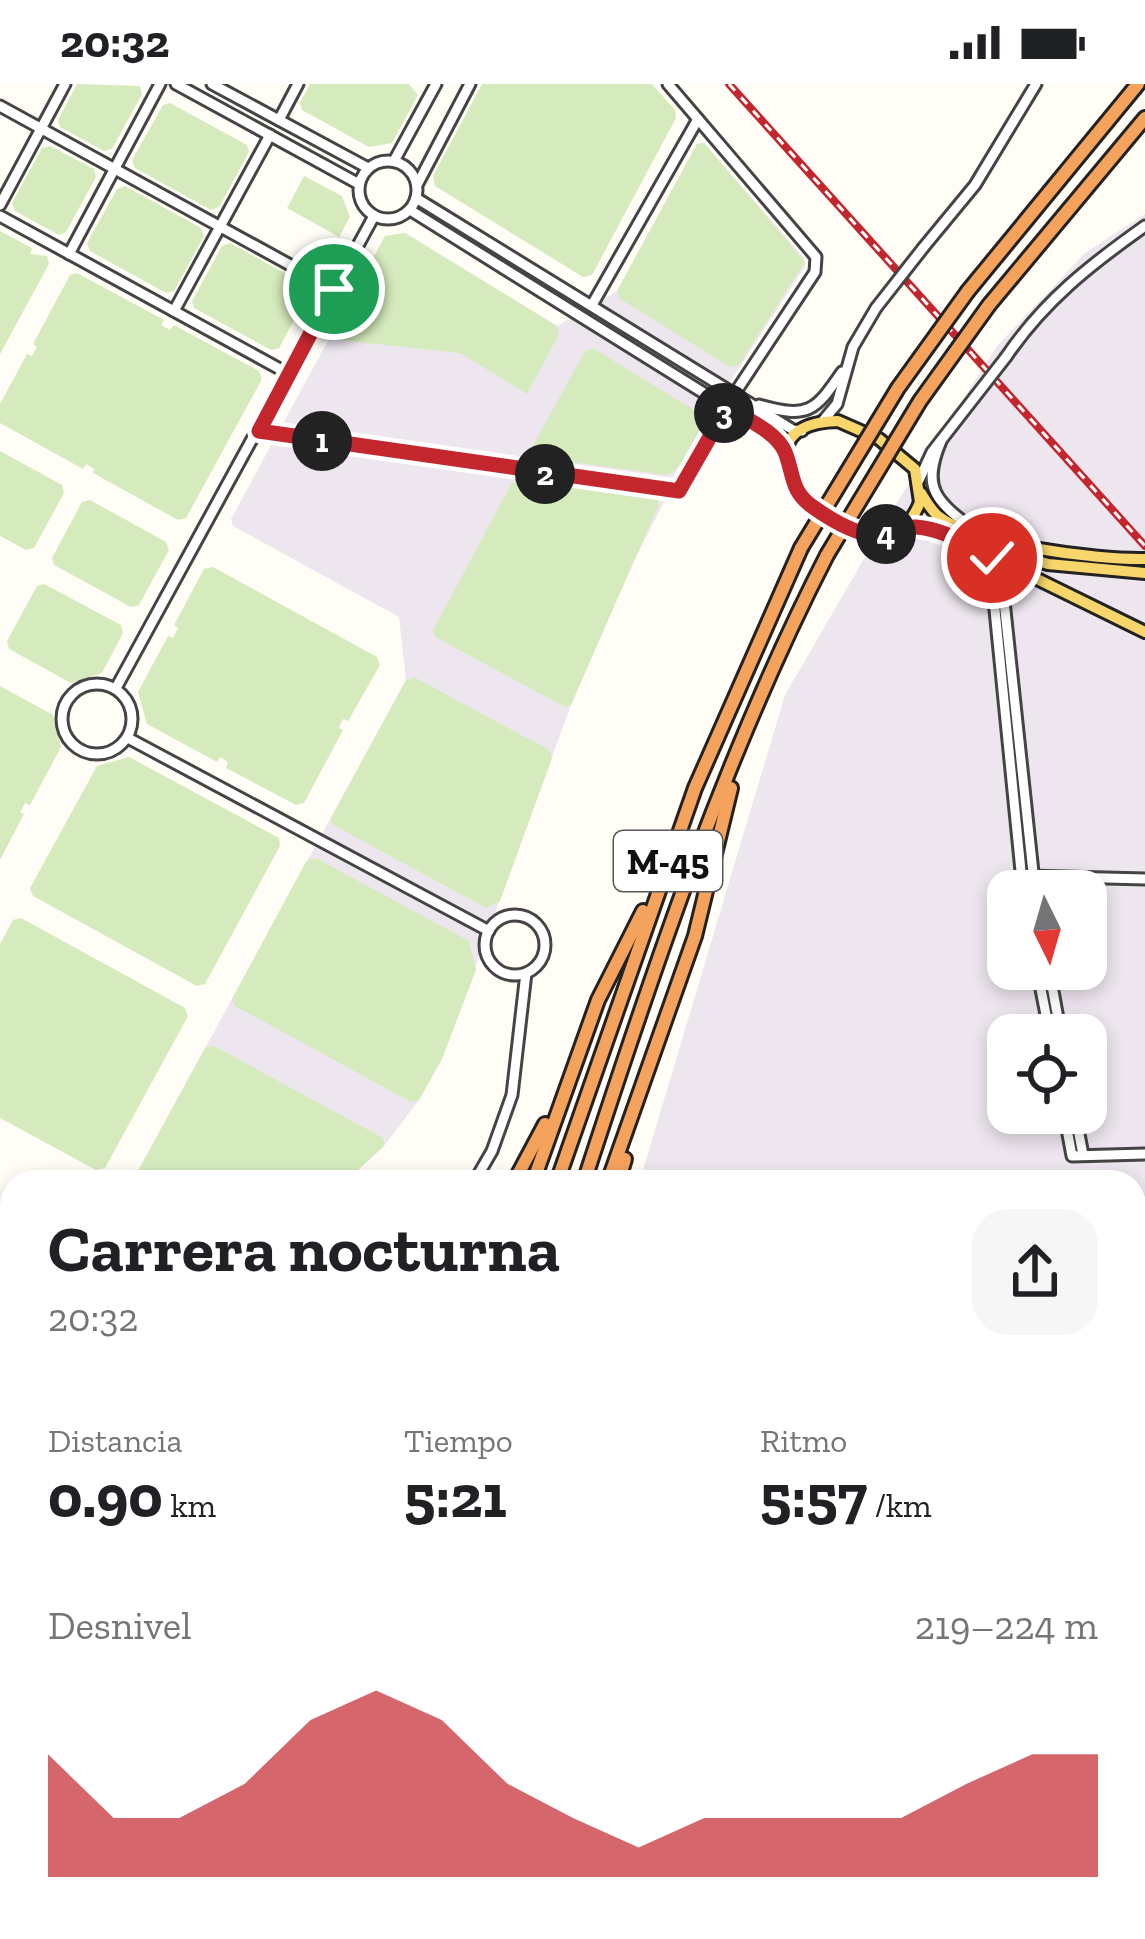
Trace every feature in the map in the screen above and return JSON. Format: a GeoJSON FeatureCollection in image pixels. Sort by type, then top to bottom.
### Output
{"type":"FeatureCollection","features":[{"type":"Feature","properties":{"kind":"highway","name":"M-45"},"geometry":{"type":"LineString","coordinates":[[561,1170],[705,763],[801,548],[898,388],[968,291],[1137,84]]}},
{"type":"Feature","properties":{"kind":"highway","name":"M-45"},"geometry":{"type":"LineString","coordinates":[[588,1170],[730,772],[826,555],[920,401],[989,305],[1145,118]]}},
{"type":"Feature","properties":{"kind":"highway"},"geometry":{"type":"LineString","coordinates":[[622,1170],[695,936],[731,788],[730,772]]}},
{"type":"Feature","properties":{"kind":"highway"},"geometry":{"type":"LineString","coordinates":[[537,1170],[598,1000],[657,891]]}},
{"type":"Feature","properties":{"kind":"highway"},"geometry":{"type":"LineString","coordinates":[[613,1170],[654,1060]]}},
{"type":"Feature","properties":{"kind":"highway"},"geometry":{"type":"LineString","coordinates":[[520,1170],[569,1074]]}},
{"type":"Feature","properties":{"kind":"main road"},"geometry":{"type":"LineString","coordinates":[[1145,573],[1048,563],[975,542],[930,529],[902,528],[870,535],[812,507],[790,480],[787,456],[802,431],[822,422],[856,427],[904,457],[939,517],[975,542],[1026,574],[1145,632]]}},
{"type":"Feature","properties":{"kind":"main road"},"geometry":{"type":"LineString","coordinates":[[902,528],[916,511],[920,486]]}},
{"type":"Feature","properties":{"kind":"main road"},"geometry":{"type":"LineString","coordinates":[[975,542],[1145,560]]}},
{"type":"Feature","properties":{"kind":"street"},"geometry":{"type":"LineString","coordinates":[[0,205],[65,84]]}},
{"type":"Feature","properties":{"kind":"street"},"geometry":{"type":"LineString","coordinates":[[69,254],[160,84]]}},
{"type":"Feature","properties":{"kind":"street"},"geometry":{"type":"LineString","coordinates":[[176,84],[359,184]]}},
{"type":"Feature","properties":{"kind":"street"},"geometry":{"type":"LineString","coordinates":[[212,84],[368,168],[394,161],[412,172],[417,185]]}},
{"type":"Feature","properties":{"kind":"street"},"geometry":{"type":"LineString","coordinates":[[279,120],[298,84]]}},
{"type":"Feature","properties":{"kind":"street"},"geometry":{"type":"LineString","coordinates":[[368,168],[359,184],[361,202],[374,216],[392,219],[410,210],[417,185],[470,84]]}},
{"type":"Feature","properties":{"kind":"street"},"geometry":{"type":"LineString","coordinates":[[668,84],[812,249],[817,261],[815,272],[734,393]]}},
{"type":"Feature","properties":{"kind":"street"},"geometry":{"type":"LineString","coordinates":[[750,403],[782,412],[814,408],[826,399],[876,308],[975,185],[1036,84]]}},
{"type":"Feature","properties":{"kind":"street"},"geometry":{"type":"LineString","coordinates":[[394,161],[434,85]]}},
{"type":"Feature","properties":{"kind":"street"},"geometry":{"type":"LineString","coordinates":[[0,106],[334,289]]}},
{"type":"Feature","properties":{"kind":"street"},"geometry":{"type":"LineString","coordinates":[[592,305],[698,118]]}},
{"type":"Feature","properties":{"kind":"street"},"geometry":{"type":"LineString","coordinates":[[174,311],[270,135]]}},
{"type":"Feature","properties":{"kind":"street"},"geometry":{"type":"LineString","coordinates":[[416,198],[802,431]]}},
{"type":"Feature","properties":{"kind":"street"},"geometry":{"type":"LineString","coordinates":[[410,210],[775,438],[787,456]]}},
{"type":"Feature","properties":{"kind":"street"},"geometry":{"type":"LineString","coordinates":[[0,216],[289,374]]}},
{"type":"Feature","properties":{"kind":"street"},"geometry":{"type":"LineString","coordinates":[[116,688],[374,216]]}},
{"type":"Feature","properties":{"kind":"street"},"geometry":{"type":"LineString","coordinates":[[920,486],[941,441],[1035,314],[1079,272],[1145,226]]}},
{"type":"Feature","properties":{"kind":"street"},"geometry":{"type":"LineString","coordinates":[[822,422],[837,404],[845,367]]}},
{"type":"Feature","properties":{"kind":"street"},"geometry":{"type":"LineString","coordinates":[[259,431],[679,491],[727,407]]}},
{"type":"Feature","properties":{"kind":"street"},"geometry":{"type":"LineString","coordinates":[[941,441],[932,468],[933,488],[975,542],[992,580],[1026,870]]}},
{"type":"Feature","properties":{"kind":"street"},"geometry":{"type":"LineString","coordinates":[[1026,574],[1008,583],[1004,601],[1026,870]]}},
{"type":"Feature","properties":{"kind":"street"},"geometry":{"type":"LineString","coordinates":[[104,684],[116,688],[130,705],[128,738],[112,751],[92,754],[73,745],[62,725],[66,703],[82,687],[104,684]]}},
{"type":"Feature","properties":{"kind":"street"},"geometry":{"type":"LineString","coordinates":[[128,738],[489,931]]}},
{"type":"Feature","properties":{"kind":"street"},"geometry":{"type":"LineString","coordinates":[[1107,878],[1145,879]]}},
{"type":"Feature","properties":{"kind":"street"},"geometry":{"type":"LineString","coordinates":[[481,1170],[512,1095],[526,973],[542,957],[540,928],[517,916],[500,919],[489,931],[486,955],[496,968],[511,975],[526,973]]}},
{"type":"Feature","properties":{"kind":"street"},"geometry":{"type":"LineString","coordinates":[[511,975],[520,1000]]}},
{"type":"Feature","properties":{"kind":"street"},"geometry":{"type":"LineString","coordinates":[[1070,1134],[1077,1155]]}},
{"type":"Feature","properties":{"kind":"street"},"geometry":{"type":"LineString","coordinates":[[1076,1134],[1077,1155]]}},
{"type":"Feature","properties":{"kind":"street"},"geometry":{"type":"LineString","coordinates":[[1077,1155],[1145,1154]]}},
{"type":"Feature","properties":{"kind":"shaded area"},"geometry":{"type":"Polygon","coordinates":[[[704,143],[804,258],[805,266],[703,424],[617,595],[571,705],[442,1059],[419,1100],[384,1146],[358,1170],[139,1170],[406,680],[399,617],[233,526],[231,519],[385,236],[405,233],[557,326],[617,291],[697,144],[704,143]]]}},
{"type":"Feature","properties":{"kind":"shaded area"},"geometry":{"type":"Polygon","coordinates":[[[1145,214],[1145,1170],[643,1170],[785,695],[891,512],[997,346],[1085,253],[1145,214]]]}},
{"type":"Feature","properties":{"kind":"green space"},"geometry":{"type":"Polygon","coordinates":[[[77,84],[140,86],[142,94],[112,149],[104,151],[60,127],[58,120],[77,84]]]}},
{"type":"Feature","properties":{"kind":"green space"},"geometry":{"type":"Polygon","coordinates":[[[310,84],[409,84],[418,95],[392,143],[369,147],[302,110],[300,103],[310,84]]]}},
{"type":"Feature","properties":{"kind":"green space"},"geometry":{"type":"Polygon","coordinates":[[[482,84],[652,84],[675,110],[676,118],[592,275],[583,277],[435,186],[433,176],[482,84]]]}},
{"type":"Feature","properties":{"kind":"green space"},"geometry":{"type":"Polygon","coordinates":[[[170,103],[247,145],[249,152],[219,207],[211,210],[135,168],[132,160],[163,105],[170,103]]]}},
{"type":"Feature","properties":{"kind":"green space"},"geometry":{"type":"Polygon","coordinates":[[[704,143],[805,262],[739,365],[730,367],[620,299],[617,291],[697,144],[704,143]]]}},
{"type":"Feature","properties":{"kind":"green space"},"geometry":{"type":"Polygon","coordinates":[[[50,146],[94,169],[96,177],[66,232],[59,235],[15,211],[12,203],[42,148],[50,146]]]}},
{"type":"Feature","properties":{"kind":"green space"},"geometry":{"type":"Polygon","coordinates":[[[304,176],[342,196],[350,217],[339,237],[287,208],[304,176]]]}},
{"type":"Feature","properties":{"kind":"green space"},"geometry":{"type":"Polygon","coordinates":[[[125,186],[201,228],[204,236],[174,291],[166,293],[90,251],[87,243],[117,189],[125,186]]]}},
{"type":"Feature","properties":{"kind":"green space"},"geometry":{"type":"Polygon","coordinates":[[[0,231],[32,248],[30,254],[47,256],[49,264],[0,354],[0,231]]]}},
{"type":"Feature","properties":{"kind":"green space"},"geometry":{"type":"Polygon","coordinates":[[[405,233],[557,326],[559,334],[527,394],[460,353],[330,339],[385,236],[405,233]]]}},
{"type":"Feature","properties":{"kind":"green space"},"geometry":{"type":"Polygon","coordinates":[[[230,243],[306,285],[309,292],[279,348],[271,350],[194,308],[192,301],[222,246],[230,243]]]}},
{"type":"Feature","properties":{"kind":"green space"},"geometry":{"type":"Polygon","coordinates":[[[77,273],[164,320],[161,325],[170,330],[174,325],[259,371],[262,379],[186,518],[178,520],[93,473],[86,464],[83,469],[0,423],[0,404],[27,354],[32,356],[37,347],[33,344],[70,275],[77,273]]]}},
{"type":"Feature","properties":{"kind":"green space"},"geometry":{"type":"Polygon","coordinates":[[[593,348],[702,415],[691,449],[668,475],[533,457],[530,451],[585,351],[593,348]]]}},
{"type":"Feature","properties":{"kind":"green space"},"geometry":{"type":"Polygon","coordinates":[[[0,451],[62,485],[64,493],[34,548],[26,550],[0,536],[0,451]]]}},
{"type":"Feature","properties":{"kind":"green space"},"geometry":{"type":"Polygon","coordinates":[[[521,479],[658,497],[659,504],[571,705],[565,707],[435,637],[433,630],[512,483],[521,479]]]}},
{"type":"Feature","properties":{"kind":"green space"},"geometry":{"type":"Polygon","coordinates":[[[90,500],[166,542],[169,550],[139,605],[131,607],[54,565],[52,558],[82,502],[90,500]]]}},
{"type":"Feature","properties":{"kind":"green space"},"geometry":{"type":"Polygon","coordinates":[[[213,567],[377,657],[380,665],[348,721],[343,719],[339,728],[343,730],[304,803],[296,805],[226,768],[228,762],[220,757],[217,762],[147,724],[138,692],[168,636],[173,638],[178,628],[174,625],[204,569],[213,567]]]}},
{"type":"Feature","properties":{"kind":"green space"},"geometry":{"type":"Polygon","coordinates":[[[44,584],[121,625],[123,633],[102,673],[71,683],[9,649],[7,641],[37,586],[44,584]]]}},
{"type":"Feature","properties":{"kind":"green space"},"geometry":{"type":"Polygon","coordinates":[[[414,677],[549,750],[552,758],[500,901],[486,908],[333,825],[331,818],[406,680],[414,677]]]}},
{"type":"Feature","properties":{"kind":"green space"},"geometry":{"type":"Polygon","coordinates":[[[0,686],[53,715],[61,747],[30,805],[25,803],[20,812],[24,814],[0,860],[0,686]]]}},
{"type":"Feature","properties":{"kind":"green space"},"geometry":{"type":"Polygon","coordinates":[[[129,757],[279,838],[280,846],[205,984],[197,986],[33,896],[30,888],[97,766],[129,757]]]}},
{"type":"Feature","properties":{"kind":"green space"},"geometry":{"type":"Polygon","coordinates":[[[316,858],[469,941],[476,970],[442,1059],[419,1100],[411,1102],[235,1006],[232,999],[307,860],[316,858]]]}},
{"type":"Feature","properties":{"kind":"green space"},"geometry":{"type":"Polygon","coordinates":[[[21,918],[185,1008],[188,1016],[105,1168],[96,1170],[0,1118],[0,944],[13,920],[21,918]]]}},
{"type":"Feature","properties":{"kind":"green space"},"geometry":{"type":"Polygon","coordinates":[[[214,1046],[383,1138],[384,1146],[358,1170],[139,1170],[205,1048],[214,1046]]]}},
{"type":"Feature","properties":{"kind":"railway"},"geometry":{"type":"LineString","coordinates":[[729,84],[1145,546]]}},
{"type":"Feature","properties":{"kind":"route"},"geometry":{"type":"LineString","coordinates":[[334,289],[259,431],[679,491],[727,407],[775,438],[787,456],[790,480],[812,507],[859,532],[880,536],[915,526],[970,542],[992,558]]}}]}
